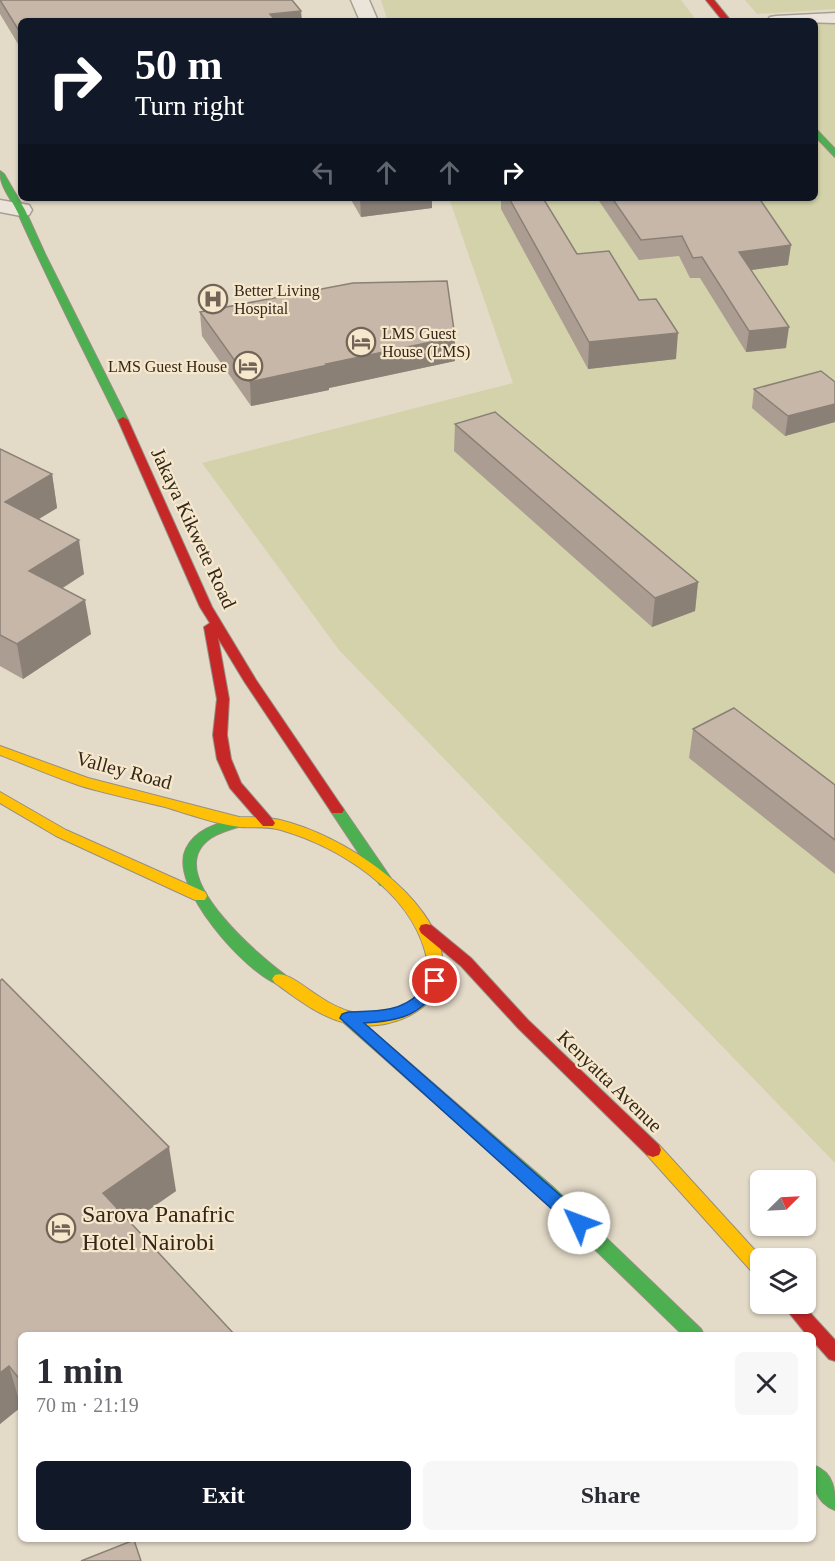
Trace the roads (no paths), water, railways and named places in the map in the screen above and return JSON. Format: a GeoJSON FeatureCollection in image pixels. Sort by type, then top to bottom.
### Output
{"type":"FeatureCollection","features":[{"type":"Feature","properties":{"kind":"main road"},"geometry":{"type":"LineString","coordinates":[[710,0],[725,18]]}},
{"type":"Feature","properties":{"kind":"main road"},"geometry":{"type":"LineString","coordinates":[[818,134],[835,154]]}},
{"type":"Feature","properties":{"kind":"main road","name":"Jakaya Kikwete Road"},"geometry":{"type":"LineString","coordinates":[[0,174],[10,208],[40,254],[114,401],[167,515],[206,607],[250,681],[385,881]]}},
{"type":"Feature","properties":{"kind":"main road"},"geometry":{"type":"LineString","coordinates":[[206,607],[223,699],[220,735],[224,759],[235,785],[268,823]]}},
{"type":"Feature","properties":{"kind":"main road","name":"Valley Road"},"geometry":{"type":"LineString","coordinates":[[0,750],[84,782],[240,822]]}},
{"type":"Feature","properties":{"kind":"main road"},"geometry":{"type":"LineString","coordinates":[[0,797],[61,833],[200,896]]}},
{"type":"Feature","properties":{"kind":"main road"},"geometry":{"type":"LineString","coordinates":[[348,1018],[392,1015],[409,1008],[424,998],[435,981],[437,957],[425,928],[406,901],[385,881],[328,846],[293,830],[268,823],[240,822],[215,829],[198,841],[190,854],[189,868],[200,896],[221,927],[253,961],[291,988],[348,1018],[547,1192],[692,1332]]}},
{"type":"Feature","properties":{"kind":"main road","name":"Kenyatta Avenue"},"geometry":{"type":"LineString","coordinates":[[425,928],[466,962],[523,1024],[670,1166],[750,1258]]}},
{"type":"Feature","properties":{"kind":"main road"},"geometry":{"type":"LineString","coordinates":[[800,1314],[835,1353]]}},
{"type":"Feature","properties":{"kind":"main road"},"geometry":{"type":"LineString","coordinates":[[816,1478],[835,1501]]}},
{"type":"Feature","properties":{"kind":"street"},"geometry":{"type":"LineString","coordinates":[[360,0],[368,18]]}},
{"type":"Feature","properties":{"kind":"street"},"geometry":{"type":"LineString","coordinates":[[818,19],[835,18]]}},
{"type":"Feature","properties":{"kind":"place","name":"Better Living Hospital"},"geometry":{"type":"Point","coordinates":[213,299]}},
{"type":"Feature","properties":{"kind":"place","name":"LMS Guest House (LMS)"},"geometry":{"type":"Point","coordinates":[361,342]}},
{"type":"Feature","properties":{"kind":"place","name":"LMS Guest House"},"geometry":{"type":"Point","coordinates":[248,366]}},
{"type":"Feature","properties":{"kind":"place","name":"Sarova Panafric Hotel Nairobi"},"geometry":{"type":"Point","coordinates":[61,1228]}}]}
